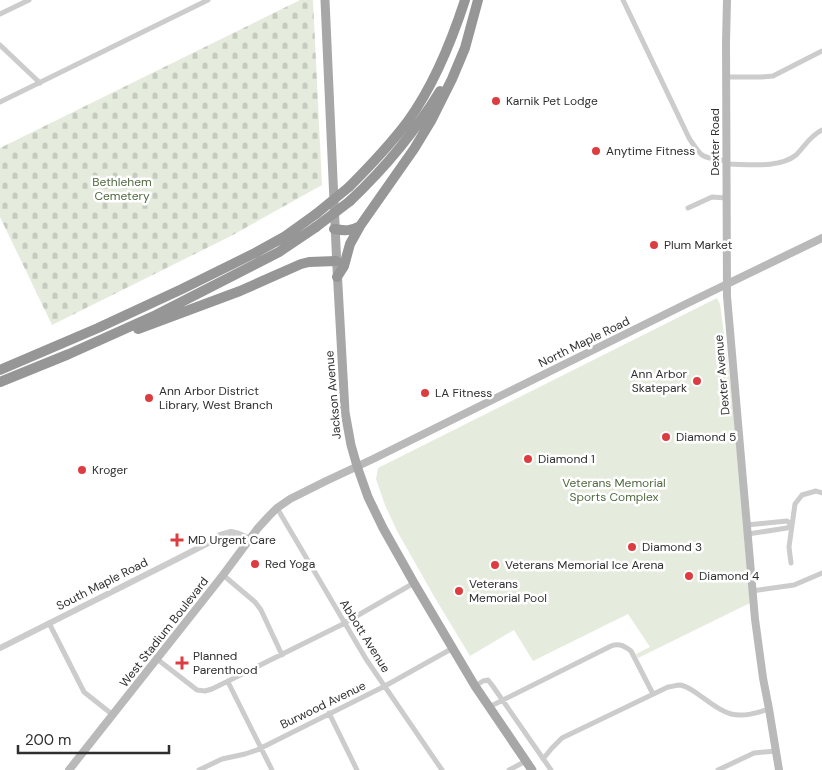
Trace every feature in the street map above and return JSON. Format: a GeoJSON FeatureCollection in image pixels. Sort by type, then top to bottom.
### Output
{"type":"FeatureCollection","features":[{"type":"Feature","properties":{"kind":"highway"},"geometry":{"type":"LineString","coordinates":[[457,26],[460,0]]}},
{"type":"Feature","properties":{"kind":"highway"},"geometry":{"type":"LineString","coordinates":[[0,370],[98,328],[255,253],[284,237],[316,214],[349,187],[372,164],[408,120],[433,80],[457,26],[465,0]]}},
{"type":"Feature","properties":{"kind":"highway"},"geometry":{"type":"LineString","coordinates":[[0,382],[156,315],[255,265],[279,252],[350,201],[397,153],[426,113],[439,92],[462,45],[477,2]]}},
{"type":"Feature","properties":{"kind":"highway"},"geometry":{"type":"LineString","coordinates":[[337,277],[344,266],[350,244],[360,226],[432,120],[452,80],[465,48],[477,2]]}},
{"type":"Feature","properties":{"kind":"highway"},"geometry":{"type":"LineString","coordinates":[[334,229],[344,231],[360,226]]}},
{"type":"Feature","properties":{"kind":"highway"},"geometry":{"type":"LineString","coordinates":[[85,346],[114,339],[146,327],[301,264],[336,261]]}},
{"type":"Feature","properties":{"kind":"main road","name":"Jackson Avenue"},"geometry":{"type":"LineString","coordinates":[[325,0],[334,229],[345,412],[351,445],[368,497],[383,528],[475,686],[532,770]]}},
{"type":"Feature","properties":{"kind":"main road","name":"Dexter Road"},"geometry":{"type":"LineString","coordinates":[[726,284],[727,0]]}},
{"type":"Feature","properties":{"kind":"main road","name":"North Maple Road"},"geometry":{"type":"LineString","coordinates":[[357,466],[373,460],[822,238]]}},
{"type":"Feature","properties":{"kind":"main road","name":"Dexter Avenue"},"geometry":{"type":"LineString","coordinates":[[726,284],[752,591],[763,678],[778,770]]}},
{"type":"Feature","properties":{"kind":"main road"},"geometry":{"type":"LineString","coordinates":[[277,508],[357,466]]}},
{"type":"Feature","properties":{"kind":"main road","name":"West Stadium Boulevard"},"geometry":{"type":"LineString","coordinates":[[69,770],[223,576],[258,528],[277,508]]}},
{"type":"Feature","properties":{"kind":"street"},"geometry":{"type":"LineString","coordinates":[[0,14],[29,0]]}},
{"type":"Feature","properties":{"kind":"street"},"geometry":{"type":"LineString","coordinates":[[0,102],[208,0]]}},
{"type":"Feature","properties":{"kind":"street"},"geometry":{"type":"LineString","coordinates":[[623,0],[689,138],[697,152],[702,156],[726,163],[775,164],[786,161],[798,153],[812,136],[822,130]]}},
{"type":"Feature","properties":{"kind":"street"},"geometry":{"type":"LineString","coordinates":[[0,45],[40,83]]}},
{"type":"Feature","properties":{"kind":"street"},"geometry":{"type":"LineString","coordinates":[[726,77],[761,78],[773,76],[822,51]]}},
{"type":"Feature","properties":{"kind":"street"},"geometry":{"type":"LineString","coordinates":[[688,208],[712,197],[726,198]]}},
{"type":"Feature","properties":{"kind":"street"},"geometry":{"type":"LineString","coordinates":[[791,563],[789,547],[795,504],[802,495],[816,491],[822,493]]}},
{"type":"Feature","properties":{"kind":"street","name":"Abbott Avenue"},"geometry":{"type":"LineString","coordinates":[[277,508],[366,659],[442,770]]}},
{"type":"Feature","properties":{"kind":"street"},"geometry":{"type":"LineString","coordinates":[[747,524],[787,521],[792,525]]}},
{"type":"Feature","properties":{"kind":"street"},"geometry":{"type":"LineString","coordinates":[[748,534],[787,528],[792,525]]}},
{"type":"Feature","properties":{"kind":"street","name":"South Maple Road"},"geometry":{"type":"LineString","coordinates":[[0,648],[214,540],[233,537],[248,542]]}},
{"type":"Feature","properties":{"kind":"street"},"geometry":{"type":"LineString","coordinates":[[752,591],[794,585],[822,573]]}},
{"type":"Feature","properties":{"kind":"street"},"geometry":{"type":"LineString","coordinates":[[223,576],[255,602],[282,655]]}},
{"type":"Feature","properties":{"kind":"street"},"geometry":{"type":"LineString","coordinates":[[158,659],[197,690],[205,691],[212,689],[344,623],[414,583]]}},
{"type":"Feature","properties":{"kind":"street"},"geometry":{"type":"LineString","coordinates":[[49,623],[84,692],[113,714]]}},
{"type":"Feature","properties":{"kind":"street"},"geometry":{"type":"LineString","coordinates":[[489,707],[618,644],[625,646],[631,651],[653,694]]}},
{"type":"Feature","properties":{"kind":"street","name":"Burwood Avenue"},"geometry":{"type":"LineString","coordinates":[[199,770],[222,759],[261,748],[385,686],[453,648]]}},
{"type":"Feature","properties":{"kind":"street"},"geometry":{"type":"LineString","coordinates":[[475,686],[488,680],[550,770]]}},
{"type":"Feature","properties":{"kind":"street"},"geometry":{"type":"LineString","coordinates":[[228,682],[272,770]]}},
{"type":"Feature","properties":{"kind":"street"},"geometry":{"type":"LineString","coordinates":[[543,759],[562,738],[668,687],[680,685],[730,714],[753,714],[769,710]]}},
{"type":"Feature","properties":{"kind":"street"},"geometry":{"type":"LineString","coordinates":[[329,713],[357,770]]}},
{"type":"Feature","properties":{"kind":"street"},"geometry":{"type":"LineString","coordinates":[[718,770],[754,753],[776,750]]}},
{"type":"Feature","properties":{"kind":"street"},"geometry":{"type":"LineString","coordinates":[[509,770],[526,762]]}},
{"type":"Feature","properties":{"kind":"green space","name":"Bethlehem Cemetery"},"geometry":{"type":"Polygon","coordinates":[[[300,0],[313,0],[322,185],[231,236],[52,325],[0,217],[0,148],[300,0]]]}},
{"type":"Feature","properties":{"kind":"green space","name":"Veterans Memorial Sports Complex"},"geometry":{"type":"Polygon","coordinates":[[[717,298],[720,304],[731,387],[750,603],[638,658],[636,654],[650,647],[628,614],[533,661],[514,630],[470,656],[397,531],[376,479],[378,468],[717,298]]]}},
{"type":"Feature","properties":{"kind":"place","name":"Karnik Pet Lodge"},"geometry":{"type":"Point","coordinates":[496,101]}},
{"type":"Feature","properties":{"kind":"place","name":"Anytime Fitness"},"geometry":{"type":"Point","coordinates":[596,151]}},
{"type":"Feature","properties":{"kind":"place","name":"Plum Market"},"geometry":{"type":"Point","coordinates":[654,245]}},
{"type":"Feature","properties":{"kind":"place","name":"Ann Arbor Skatepark"},"geometry":{"type":"Point","coordinates":[697,381]}},
{"type":"Feature","properties":{"kind":"place","name":"LA Fitness"},"geometry":{"type":"Point","coordinates":[425,393]}},
{"type":"Feature","properties":{"kind":"place","name":"Ann Arbor District Library, West Branch"},"geometry":{"type":"Point","coordinates":[149,398]}},
{"type":"Feature","properties":{"kind":"place","name":"Diamond 5"},"geometry":{"type":"Point","coordinates":[666,437]}},
{"type":"Feature","properties":{"kind":"place","name":"Diamond 1"},"geometry":{"type":"Point","coordinates":[528,459]}},
{"type":"Feature","properties":{"kind":"place","name":"Kroger"},"geometry":{"type":"Point","coordinates":[82,470]}},
{"type":"Feature","properties":{"kind":"place","name":"MD Urgent Care"},"geometry":{"type":"Point","coordinates":[177,540]}},
{"type":"Feature","properties":{"kind":"place","name":"Diamond 3"},"geometry":{"type":"Point","coordinates":[632,547]}},
{"type":"Feature","properties":{"kind":"place","name":"Red Yoga"},"geometry":{"type":"Point","coordinates":[255,564]}},
{"type":"Feature","properties":{"kind":"place","name":"Veterans Memorial Ice Arena"},"geometry":{"type":"Point","coordinates":[495,565]}},
{"type":"Feature","properties":{"kind":"place","name":"Diamond 4"},"geometry":{"type":"Point","coordinates":[689,576]}},
{"type":"Feature","properties":{"kind":"place","name":"Veterans Memorial Pool"},"geometry":{"type":"Point","coordinates":[459,591]}},
{"type":"Feature","properties":{"kind":"place","name":"Planned Parenthood"},"geometry":{"type":"Point","coordinates":[182,663]}}]}
